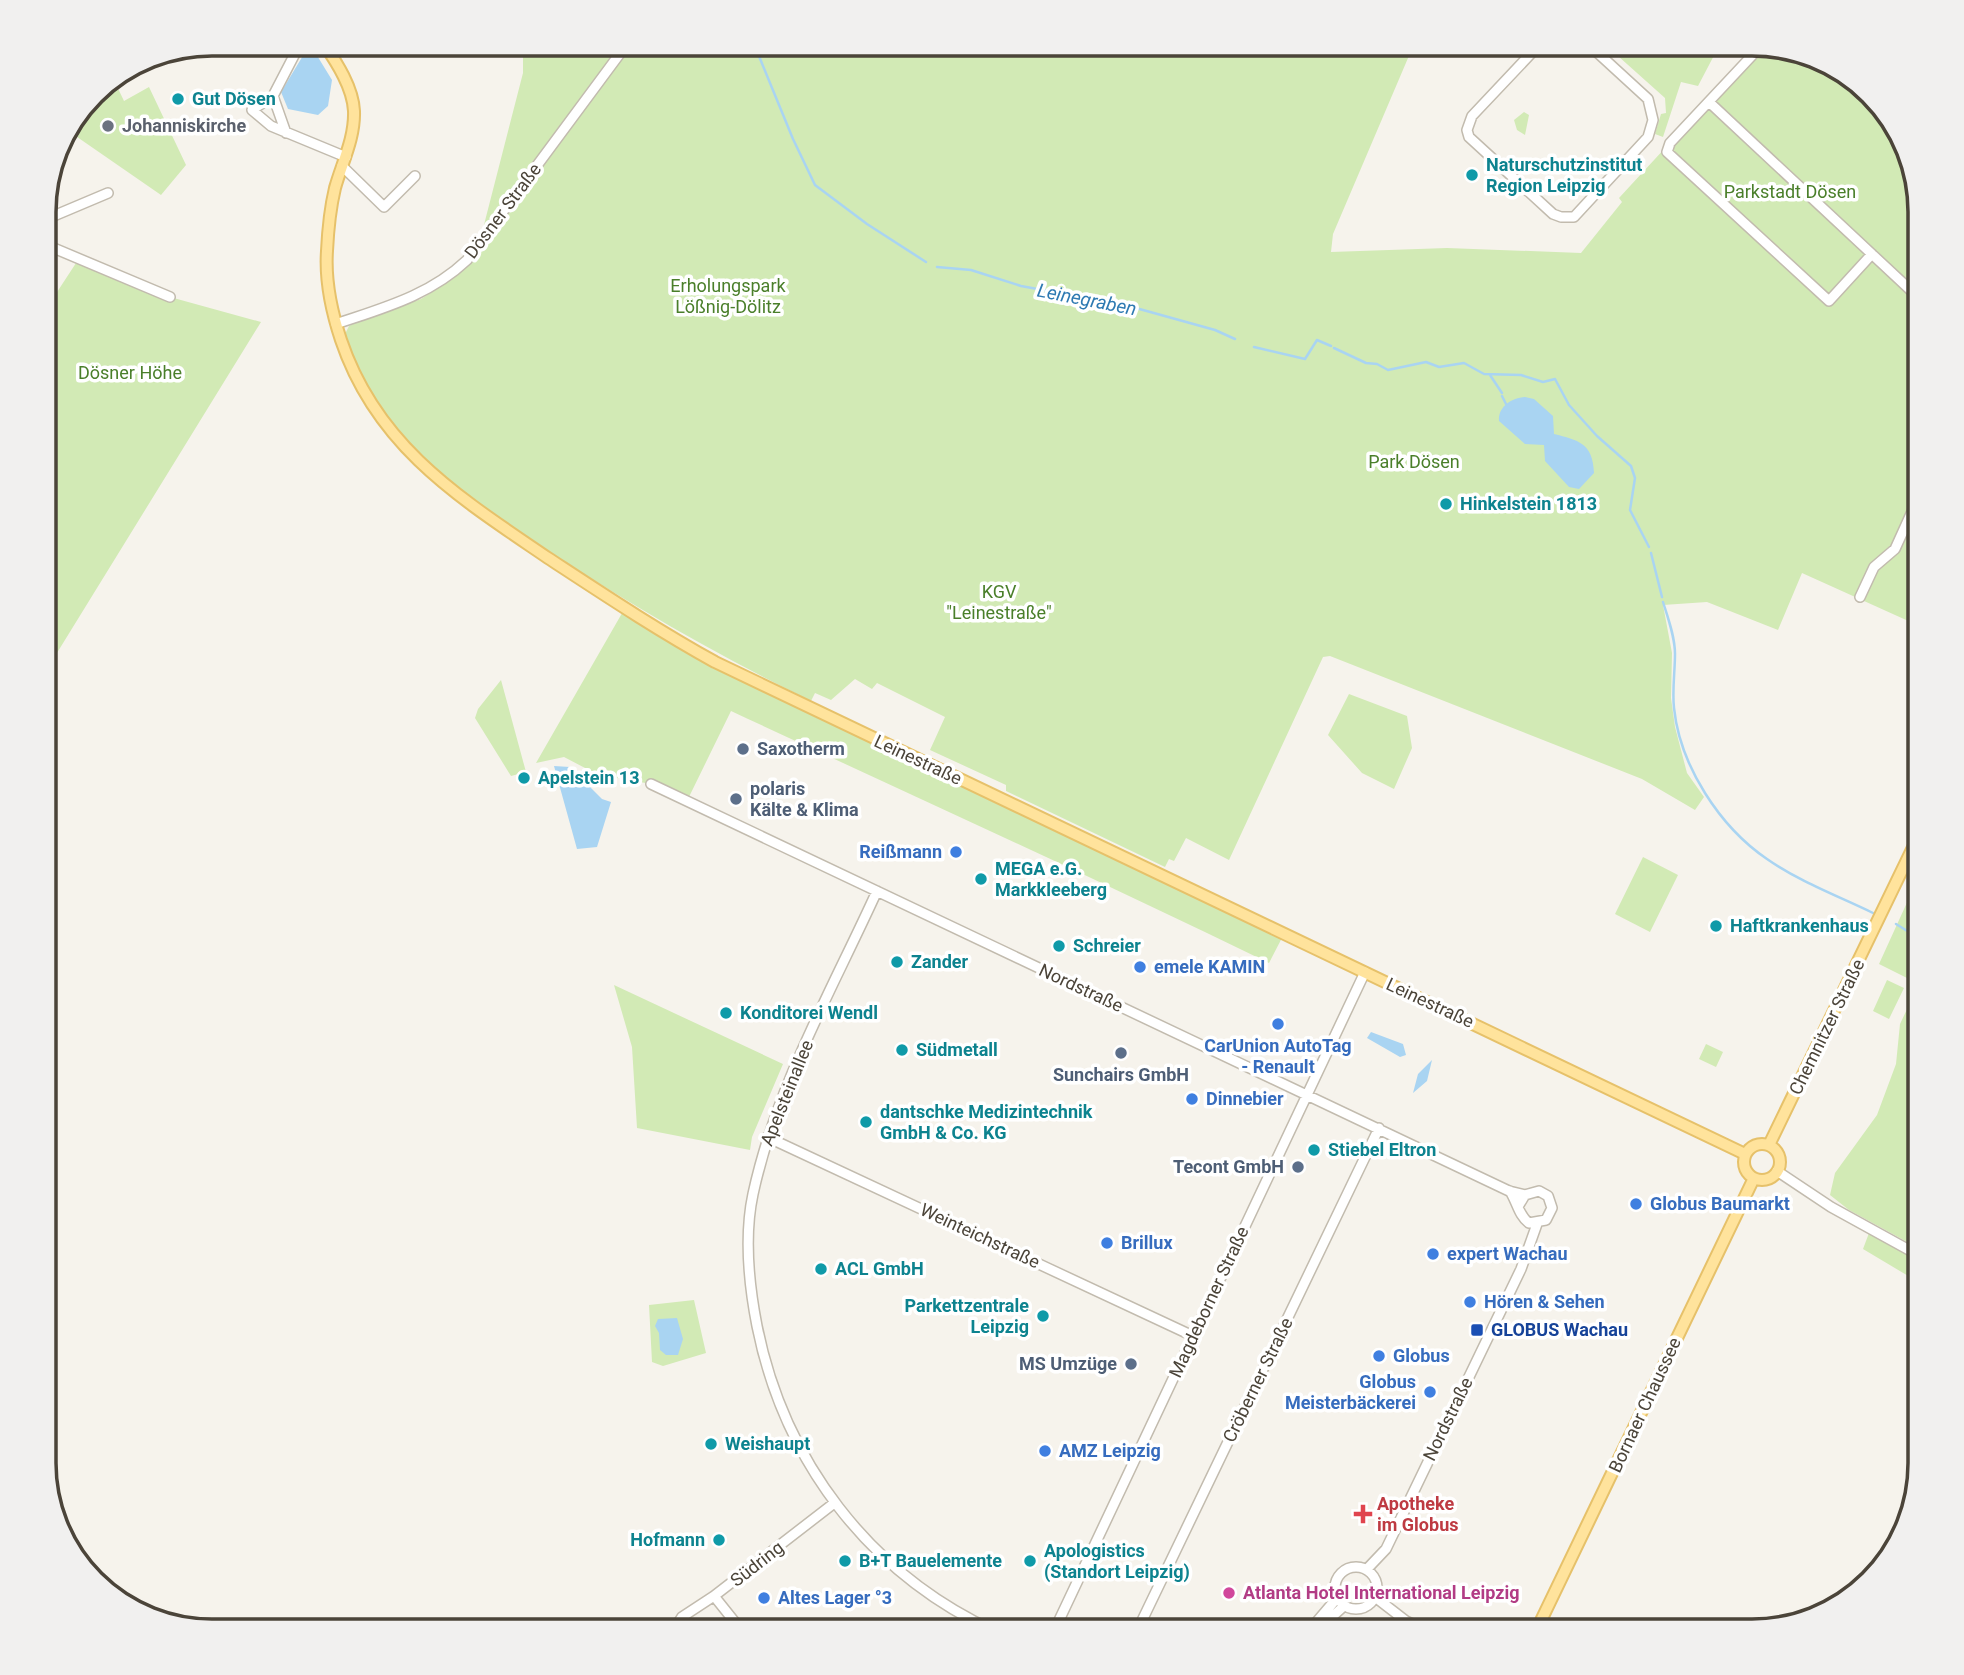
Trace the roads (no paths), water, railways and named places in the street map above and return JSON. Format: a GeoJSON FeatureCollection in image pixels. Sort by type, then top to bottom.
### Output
{"type":"FeatureCollection","features":[{"type":"Feature","properties":{"kind":"main road","name":"Leinestraße"},"geometry":{"type":"LineString","coordinates":[[332,56],[340,69],[353,103],[354,123],[331,213],[326,255],[335,324],[361,390],[377,415],[405,449],[435,477],[658,630],[802,705],[1745,1154]]}},
{"type":"Feature","properties":{"kind":"main road","name":"Chemnitzer Straße"},"geometry":{"type":"LineString","coordinates":[[1769,1145],[1908,858]]}},
{"type":"Feature","properties":{"kind":"main road"},"geometry":{"type":"LineString","coordinates":[[1757,1144],[1769,1145],[1779,1155],[1777,1171],[1766,1180],[1754,1178],[1745,1169],[1745,1154],[1757,1144]]}},
{"type":"Feature","properties":{"kind":"main road","name":"Bornaer Chaussee"},"geometry":{"type":"LineString","coordinates":[[1542,1619],[1754,1178]]}},
{"type":"Feature","properties":{"kind":"street"},"geometry":{"type":"LineString","coordinates":[[294,56],[273,96],[253,110],[260,119],[344,162],[384,207],[415,176]]}},
{"type":"Feature","properties":{"kind":"street","name":"Dösner Straße"},"geometry":{"type":"LineString","coordinates":[[335,324],[420,294],[450,276],[467,260],[617,56]]}},
{"type":"Feature","properties":{"kind":"street"},"geometry":{"type":"LineString","coordinates":[[1529,56],[1472,116],[1467,130],[1469,137],[1553,214],[1561,218],[1574,216],[1648,137],[1653,120],[1648,99],[1608,56]]}},
{"type":"Feature","properties":{"kind":"street"},"geometry":{"type":"LineString","coordinates":[[1753,56],[1670,142],[1667,152],[1829,301],[1872,254]]}},
{"type":"Feature","properties":{"kind":"street"},"geometry":{"type":"LineString","coordinates":[[273,96],[286,133]]}},
{"type":"Feature","properties":{"kind":"street"},"geometry":{"type":"LineString","coordinates":[[1709,102],[1908,288]]}},
{"type":"Feature","properties":{"kind":"street"},"geometry":{"type":"LineString","coordinates":[[56,215],[108,193]]}},
{"type":"Feature","properties":{"kind":"street"},"geometry":{"type":"LineString","coordinates":[[56,249],[170,297]]}},
{"type":"Feature","properties":{"kind":"street"},"geometry":{"type":"LineString","coordinates":[[1860,597],[1874,567],[1895,549],[1908,520]]}},
{"type":"Feature","properties":{"kind":"street","name":"Nordstraße"},"geometry":{"type":"LineString","coordinates":[[651,784],[1510,1191],[1525,1195],[1539,1191],[1551,1200],[1550,1216],[1537,1224],[1521,1269],[1386,1549],[1367,1569],[1351,1567],[1339,1574],[1334,1586],[1340,1602]]}},
{"type":"Feature","properties":{"kind":"street","name":"Apelsteinallee"},"geometry":{"type":"LineString","coordinates":[[877,891],[796,1064],[767,1137],[752,1198],[751,1298],[765,1362],[776,1394],[798,1447],[833,1504],[914,1584],[968,1619]]}},
{"type":"Feature","properties":{"kind":"street","name":"Magdeborner Straße"},"geometry":{"type":"LineString","coordinates":[[1060,1619],[1365,972]]}},
{"type":"Feature","properties":{"kind":"street","name":"Cröberner Straße"},"geometry":{"type":"LineString","coordinates":[[1144,1619],[1379,1128]]}},
{"type":"Feature","properties":{"kind":"street","name":"Weinteichstraße"},"geometry":{"type":"LineString","coordinates":[[767,1137],[1193,1336]]}},
{"type":"Feature","properties":{"kind":"street"},"geometry":{"type":"LineString","coordinates":[[1777,1171],[1831,1207],[1908,1249]]}},
{"type":"Feature","properties":{"kind":"street"},"geometry":{"type":"LineString","coordinates":[[1510,1191],[1523,1218],[1537,1224]]}},
{"type":"Feature","properties":{"kind":"street"},"geometry":{"type":"LineString","coordinates":[[1519,1205],[1525,1195]]}},
{"type":"Feature","properties":{"kind":"street","name":"Südring"},"geometry":{"type":"LineString","coordinates":[[733,1619],[715,1596],[833,1504]]}},
{"type":"Feature","properties":{"kind":"street"},"geometry":{"type":"LineString","coordinates":[[1340,1602],[1360,1609],[1375,1597],[1377,1583],[1367,1569]]}},
{"type":"Feature","properties":{"kind":"street"},"geometry":{"type":"LineString","coordinates":[[681,1619],[715,1596]]}},
{"type":"Feature","properties":{"kind":"street"},"geometry":{"type":"LineString","coordinates":[[1375,1597],[1403,1619]]}},
{"type":"Feature","properties":{"kind":"street"},"geometry":{"type":"LineString","coordinates":[[1322,1619],[1340,1602]]}},
{"type":"Feature","properties":{"kind":"street"},"geometry":{"type":"LineString","coordinates":[[1325,1619],[1340,1602]]}},
{"type":"Feature","properties":{"kind":"water"},"geometry":{"type":"Polygon","coordinates":[[[303,56],[317,56],[332,80],[328,106],[318,115],[288,109],[281,92],[303,56]]]}},
{"type":"Feature","properties":{"kind":"water"},"geometry":{"type":"Polygon","coordinates":[[[1525,397],[1534,399],[1553,416],[1554,434],[1583,444],[1591,455],[1594,473],[1579,489],[1569,487],[1545,461],[1544,445],[1525,444],[1499,421],[1506,404],[1525,397]]]}},
{"type":"Feature","properties":{"kind":"water"},"geometry":{"type":"Polygon","coordinates":[[[554,766],[570,767],[602,799],[611,802],[597,847],[577,849],[554,766]]]}},
{"type":"Feature","properties":{"kind":"water"},"geometry":{"type":"Polygon","coordinates":[[[1371,1032],[1403,1044],[1406,1055],[1400,1057],[1367,1038],[1371,1032]]]}},
{"type":"Feature","properties":{"kind":"water"},"geometry":{"type":"Polygon","coordinates":[[[1432,1060],[1427,1081],[1413,1093],[1418,1074],[1432,1060]]]}},
{"type":"Feature","properties":{"kind":"water"},"geometry":{"type":"Polygon","coordinates":[[[677,1318],[683,1339],[678,1355],[666,1355],[660,1350],[659,1333],[655,1326],[658,1319],[677,1318]]]}},
{"type":"Feature","properties":{"kind":"waterway","name":"Leinegraben"},"geometry":{"type":"LineString","coordinates":[[759,56],[815,185],[867,224],[926,262]]}},
{"type":"Feature","properties":{"kind":"waterway","name":"Leinegraben"},"geometry":{"type":"LineString","coordinates":[[937,267],[971,270],[1021,286],[1125,305],[1215,330],[1235,339]]}},
{"type":"Feature","properties":{"kind":"waterway","name":"Leinegraben"},"geometry":{"type":"LineString","coordinates":[[1254,347],[1305,359],[1317,340],[1331,346]]}},
{"type":"Feature","properties":{"kind":"waterway","name":"Leinegraben"},"geometry":{"type":"LineString","coordinates":[[1334,348],[1388,370],[1426,362],[1439,367],[1464,363],[1484,374],[1521,375],[1543,382],[1555,379],[1569,405],[1597,436],[1631,466],[1635,478],[1630,510],[1649,547]]}},
{"type":"Feature","properties":{"kind":"waterway"},"geometry":{"type":"LineString","coordinates":[[1490,375],[1502,393]]}},
{"type":"Feature","properties":{"kind":"waterway"},"geometry":{"type":"LineString","coordinates":[[1502,396],[1506,404]]}},
{"type":"Feature","properties":{"kind":"waterway","name":"Leinegraben"},"geometry":{"type":"LineString","coordinates":[[1651,553],[1662,597]]}},
{"type":"Feature","properties":{"kind":"waterway","name":"Leinegraben"},"geometry":{"type":"LineString","coordinates":[[1663,602],[1675,648],[1673,701],[1678,730],[1684,752],[1705,793],[1733,830],[1767,859],[1806,882],[1873,913]]}},
{"type":"Feature","properties":{"kind":"waterway","name":"Leinegraben"},"geometry":{"type":"LineString","coordinates":[[1896,924],[1908,932]]}},
{"type":"Feature","properties":{"kind":"place","name":"Gut Dösen"},"geometry":{"type":"Point","coordinates":[178,99]}},
{"type":"Feature","properties":{"kind":"place","name":"Johanniskirche"},"geometry":{"type":"Point","coordinates":[108,126]}},
{"type":"Feature","properties":{"kind":"place","name":"Naturschutzinstitut Region Leipzig"},"geometry":{"type":"Point","coordinates":[1472,175]}},
{"type":"Feature","properties":{"kind":"place","name":"Hinkelstein 1813"},"geometry":{"type":"Point","coordinates":[1446,504]}},
{"type":"Feature","properties":{"kind":"place","name":"Saxotherm"},"geometry":{"type":"Point","coordinates":[743,749]}},
{"type":"Feature","properties":{"kind":"place","name":"Apelstein 13"},"geometry":{"type":"Point","coordinates":[524,778]}},
{"type":"Feature","properties":{"kind":"place","name":"polaris Kälte & Klima"},"geometry":{"type":"Point","coordinates":[736,799]}},
{"type":"Feature","properties":{"kind":"place","name":"Reißmann"},"geometry":{"type":"Point","coordinates":[956,852]}},
{"type":"Feature","properties":{"kind":"place","name":"MEGA e.G. Markkleeberg"},"geometry":{"type":"Point","coordinates":[981,879]}},
{"type":"Feature","properties":{"kind":"place","name":"Haftkrankenhaus"},"geometry":{"type":"Point","coordinates":[1716,926]}},
{"type":"Feature","properties":{"kind":"place","name":"Schreier"},"geometry":{"type":"Point","coordinates":[1059,946]}},
{"type":"Feature","properties":{"kind":"place","name":"Zander"},"geometry":{"type":"Point","coordinates":[897,962]}},
{"type":"Feature","properties":{"kind":"place","name":"emele KAMIN"},"geometry":{"type":"Point","coordinates":[1140,967]}},
{"type":"Feature","properties":{"kind":"place","name":"Konditorei Wendl"},"geometry":{"type":"Point","coordinates":[726,1013]}},
{"type":"Feature","properties":{"kind":"place","name":"CarUnion AutoTag - Renault"},"geometry":{"type":"Point","coordinates":[1278,1024]}},
{"type":"Feature","properties":{"kind":"place","name":"Südmetall"},"geometry":{"type":"Point","coordinates":[902,1050]}},
{"type":"Feature","properties":{"kind":"place","name":"Sunchairs GmbH"},"geometry":{"type":"Point","coordinates":[1121,1053]}},
{"type":"Feature","properties":{"kind":"place","name":"Dinnebier"},"geometry":{"type":"Point","coordinates":[1192,1099]}},
{"type":"Feature","properties":{"kind":"place","name":"dantschke Medizintechnik GmbH & Co. KG"},"geometry":{"type":"Point","coordinates":[866,1122]}},
{"type":"Feature","properties":{"kind":"place","name":"Stiebel Eltron"},"geometry":{"type":"Point","coordinates":[1314,1150]}},
{"type":"Feature","properties":{"kind":"place","name":"Tecont GmbH"},"geometry":{"type":"Point","coordinates":[1298,1167]}},
{"type":"Feature","properties":{"kind":"place","name":"Globus Baumarkt"},"geometry":{"type":"Point","coordinates":[1636,1204]}},
{"type":"Feature","properties":{"kind":"place","name":"Brillux"},"geometry":{"type":"Point","coordinates":[1107,1243]}},
{"type":"Feature","properties":{"kind":"place","name":"expert Wachau"},"geometry":{"type":"Point","coordinates":[1433,1254]}},
{"type":"Feature","properties":{"kind":"place","name":"ACL GmbH"},"geometry":{"type":"Point","coordinates":[821,1269]}},
{"type":"Feature","properties":{"kind":"place","name":"Hören & Sehen"},"geometry":{"type":"Point","coordinates":[1470,1302]}},
{"type":"Feature","properties":{"kind":"place","name":"Parkettzentrale Leipzig"},"geometry":{"type":"Point","coordinates":[1043,1316]}},
{"type":"Feature","properties":{"kind":"place","name":"GLOBUS Wachau"},"geometry":{"type":"Point","coordinates":[1477,1330]}},
{"type":"Feature","properties":{"kind":"place","name":"Globus"},"geometry":{"type":"Point","coordinates":[1379,1356]}},
{"type":"Feature","properties":{"kind":"place","name":"MS Umzüge"},"geometry":{"type":"Point","coordinates":[1131,1364]}},
{"type":"Feature","properties":{"kind":"place","name":"Globus Meisterbäckerei"},"geometry":{"type":"Point","coordinates":[1430,1392]}},
{"type":"Feature","properties":{"kind":"place","name":"Weishaupt"},"geometry":{"type":"Point","coordinates":[711,1444]}},
{"type":"Feature","properties":{"kind":"place","name":"AMZ Leipzig"},"geometry":{"type":"Point","coordinates":[1045,1451]}},
{"type":"Feature","properties":{"kind":"place","name":"Apotheke im Globus"},"geometry":{"type":"Point","coordinates":[1363,1514]}},
{"type":"Feature","properties":{"kind":"place","name":"Hofmann"},"geometry":{"type":"Point","coordinates":[719,1540]}},
{"type":"Feature","properties":{"kind":"place","name":"B+T Bauelemente"},"geometry":{"type":"Point","coordinates":[845,1561]}},
{"type":"Feature","properties":{"kind":"place","name":"Apologistics (Standort Leipzig)"},"geometry":{"type":"Point","coordinates":[1030,1561]}},
{"type":"Feature","properties":{"kind":"place","name":"Atlanta Hotel International Leipzig"},"geometry":{"type":"Point","coordinates":[1229,1593]}},
{"type":"Feature","properties":{"kind":"place","name":"Altes Lager °3"},"geometry":{"type":"Point","coordinates":[764,1598]}},
{"type":"Feature","properties":{"kind":"park label","name":"Parkstadt Dösen"},"geometry":{"type":"Point","coordinates":[1790,192]}},
{"type":"Feature","properties":{"kind":"park label","name":"Erholungspark Lößnig-Dölitz"},"geometry":{"type":"Point","coordinates":[728,296]}},
{"type":"Feature","properties":{"kind":"park label","name":"Dösner Höhe"},"geometry":{"type":"Point","coordinates":[130,373]}},
{"type":"Feature","properties":{"kind":"park label","name":"Park Dösen"},"geometry":{"type":"Point","coordinates":[1414,462]}},
{"type":"Feature","properties":{"kind":"park label","name":"KGV \"Leinestraße\""},"geometry":{"type":"Point","coordinates":[999,602]}}]}
